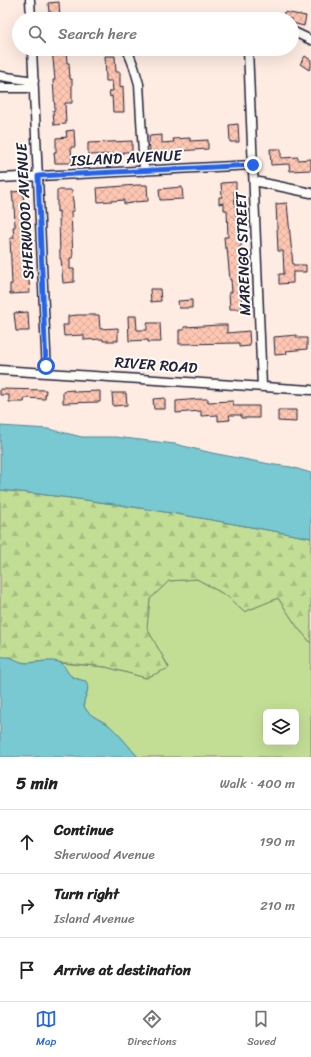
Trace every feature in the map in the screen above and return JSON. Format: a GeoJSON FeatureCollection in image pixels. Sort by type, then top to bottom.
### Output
{"type":"FeatureCollection","features":[{"type":"Feature","properties":{"kind":"street"},"geometry":{"type":"LineString","coordinates":[[30,0],[31,12]]}},
{"type":"Feature","properties":{"kind":"street"},"geometry":{"type":"LineString","coordinates":[[299,34],[311,40]]}},
{"type":"Feature","properties":{"kind":"street","name":"SHERWOOD AVENUE"},"geometry":{"type":"LineString","coordinates":[[32,56],[47,373]]}},
{"type":"Feature","properties":{"kind":"street"},"geometry":{"type":"LineString","coordinates":[[130,56],[138,84],[144,171]]}},
{"type":"Feature","properties":{"kind":"street","name":"MARENGO STREET"},"geometry":{"type":"LineString","coordinates":[[248,56],[262,386]]}},
{"type":"Feature","properties":{"kind":"street"},"geometry":{"type":"LineString","coordinates":[[0,76],[34,84]]}},
{"type":"Feature","properties":{"kind":"street"},"geometry":{"type":"LineString","coordinates":[[0,88],[34,84]]}},
{"type":"Feature","properties":{"kind":"street","name":"ISLAND AVENUE"},"geometry":{"type":"LineString","coordinates":[[0,178],[253,165]]}},
{"type":"Feature","properties":{"kind":"street"},"geometry":{"type":"LineString","coordinates":[[254,181],[311,193]]}},
{"type":"Feature","properties":{"kind":"street","name":"RIVER ROAD"},"geometry":{"type":"LineString","coordinates":[[0,370],[311,390]]}},
{"type":"Feature","properties":{"kind":"green space"},"geometry":{"type":"Polygon","coordinates":[[[0,490],[78,499],[195,517],[311,538],[311,643],[298,628],[278,598],[244,612],[227,596],[197,579],[169,581],[150,599],[147,628],[169,668],[146,678],[106,667],[46,661],[26,663],[16,661],[12,657],[3,658],[0,656],[0,490]]]}},
{"type":"Feature","properties":{"kind":"green space"},"geometry":{"type":"Polygon","coordinates":[[[197,579],[227,596],[244,612],[278,598],[298,628],[311,643],[311,757],[138,757],[110,726],[87,711],[84,705],[88,689],[86,682],[70,675],[60,663],[106,667],[146,678],[169,667],[146,628],[150,599],[169,581],[197,579]]]}},
{"type":"Feature","properties":{"kind":"water"},"geometry":{"type":"Polygon","coordinates":[[[0,426],[49,429],[82,437],[115,437],[175,444],[212,453],[291,467],[311,473],[311,538],[195,517],[78,499],[0,490],[0,426]]]}},
{"type":"Feature","properties":{"kind":"water"},"geometry":{"type":"Polygon","coordinates":[[[0,656],[10,657],[25,663],[51,661],[63,664],[71,676],[76,679],[86,681],[88,689],[84,705],[87,711],[110,726],[138,757],[0,757],[0,656]]]}},
{"type":"Feature","properties":{"kind":"building"},"geometry":{"type":"Polygon","coordinates":[[[59,2],[60,12],[49,12],[48,3],[59,2]]]}},
{"type":"Feature","properties":{"kind":"building"},"geometry":{"type":"Polygon","coordinates":[[[299,15],[306,16],[304,26],[299,25],[299,15]]]}},
{"type":"Feature","properties":{"kind":"building"},"geometry":{"type":"Polygon","coordinates":[[[53,56],[66,56],[67,63],[69,63],[70,79],[72,79],[72,103],[65,103],[66,124],[54,125],[53,110],[55,110],[53,80],[55,80],[53,56]]]}},
{"type":"Feature","properties":{"kind":"building"},"geometry":{"type":"Polygon","coordinates":[[[105,56],[115,56],[116,72],[120,72],[120,87],[123,86],[124,112],[113,112],[112,96],[110,97],[109,91],[113,91],[112,81],[106,81],[105,56]]]}},
{"type":"Feature","properties":{"kind":"building"},"geometry":{"type":"Polygon","coordinates":[[[305,56],[311,60],[311,67],[309,70],[300,64],[305,56]]]}},
{"type":"Feature","properties":{"kind":"building"},"geometry":{"type":"Polygon","coordinates":[[[238,124],[239,142],[230,142],[229,125],[238,124]]]}},
{"type":"Feature","properties":{"kind":"building"},"geometry":{"type":"Polygon","coordinates":[[[74,130],[75,147],[71,147],[72,163],[55,163],[54,152],[56,152],[56,138],[67,137],[66,131],[74,130]]]}},
{"type":"Feature","properties":{"kind":"building"},"geometry":{"type":"Polygon","coordinates":[[[162,135],[162,143],[174,142],[173,139],[190,138],[190,141],[208,140],[208,149],[178,151],[179,153],[150,153],[149,136],[162,135]]]}},
{"type":"Feature","properties":{"kind":"building"},"geometry":{"type":"Polygon","coordinates":[[[132,141],[132,152],[123,152],[123,154],[88,155],[88,143],[132,141]]]}},
{"type":"Feature","properties":{"kind":"building"},"geometry":{"type":"Polygon","coordinates":[[[270,149],[281,149],[281,158],[298,157],[298,160],[311,159],[311,170],[290,171],[289,164],[271,165],[270,149]]]}},
{"type":"Feature","properties":{"kind":"building"},"geometry":{"type":"Polygon","coordinates":[[[236,182],[236,191],[234,191],[236,216],[238,216],[239,237],[241,236],[241,247],[239,247],[242,309],[230,309],[229,292],[232,292],[231,280],[224,237],[228,237],[227,210],[224,210],[224,203],[219,204],[219,197],[222,197],[221,183],[236,182]]]}},
{"type":"Feature","properties":{"kind":"building"},"geometry":{"type":"Polygon","coordinates":[[[147,185],[148,201],[124,204],[124,200],[98,202],[97,188],[147,185]]]}},
{"type":"Feature","properties":{"kind":"building"},"geometry":{"type":"Polygon","coordinates":[[[182,187],[183,199],[160,200],[159,189],[182,187]]]}},
{"type":"Feature","properties":{"kind":"building"},"geometry":{"type":"Polygon","coordinates":[[[57,190],[72,190],[74,211],[71,211],[73,258],[70,258],[70,269],[74,269],[74,282],[63,283],[60,259],[57,190]]]}},
{"type":"Feature","properties":{"kind":"building"},"geometry":{"type":"Polygon","coordinates":[[[23,191],[26,256],[30,293],[10,294],[10,284],[12,284],[10,238],[14,238],[13,227],[15,227],[12,192],[23,191]]]}},
{"type":"Feature","properties":{"kind":"building"},"geometry":{"type":"Polygon","coordinates":[[[287,203],[293,265],[306,265],[306,272],[293,272],[293,283],[279,284],[279,274],[284,274],[283,251],[278,251],[276,204],[287,203]]]}},
{"type":"Feature","properties":{"kind":"building"},"geometry":{"type":"Polygon","coordinates":[[[150,289],[160,289],[161,301],[151,302],[150,289]]]}},
{"type":"Feature","properties":{"kind":"building"},"geometry":{"type":"Polygon","coordinates":[[[192,300],[192,308],[179,308],[178,301],[192,300]]]}},
{"type":"Feature","properties":{"kind":"building"},"geometry":{"type":"Polygon","coordinates":[[[28,312],[29,331],[16,331],[14,313],[28,312]]]}},
{"type":"Feature","properties":{"kind":"building"},"geometry":{"type":"Polygon","coordinates":[[[99,315],[100,329],[118,328],[118,341],[103,341],[103,339],[84,340],[84,335],[64,336],[63,325],[68,325],[68,316],[99,315]]]}},
{"type":"Feature","properties":{"kind":"building"},"geometry":{"type":"Polygon","coordinates":[[[128,316],[136,316],[137,330],[147,330],[147,323],[160,323],[161,342],[148,342],[148,340],[129,341],[128,316]]]}},
{"type":"Feature","properties":{"kind":"building"},"geometry":{"type":"Polygon","coordinates":[[[227,325],[227,333],[249,331],[250,346],[239,347],[239,343],[179,344],[179,330],[184,330],[184,327],[227,325]]]}},
{"type":"Feature","properties":{"kind":"building"},"geometry":{"type":"Polygon","coordinates":[[[297,335],[297,338],[307,338],[307,349],[286,351],[287,354],[275,355],[274,337],[297,335]]]}},
{"type":"Feature","properties":{"kind":"building"},"geometry":{"type":"Polygon","coordinates":[[[0,389],[46,390],[45,399],[25,398],[24,402],[9,402],[9,395],[0,395],[0,389]]]}},
{"type":"Feature","properties":{"kind":"building"},"geometry":{"type":"Polygon","coordinates":[[[74,390],[74,392],[100,391],[100,402],[63,403],[63,391],[74,390]]]}},
{"type":"Feature","properties":{"kind":"building"},"geometry":{"type":"Polygon","coordinates":[[[112,393],[126,393],[127,405],[113,406],[112,393]]]}},
{"type":"Feature","properties":{"kind":"building"},"geometry":{"type":"Polygon","coordinates":[[[165,398],[165,409],[154,409],[153,399],[165,398]]]}},
{"type":"Feature","properties":{"kind":"building"},"geometry":{"type":"Polygon","coordinates":[[[208,399],[208,402],[233,401],[234,406],[259,406],[259,418],[241,418],[241,415],[229,415],[230,420],[218,421],[218,415],[201,416],[201,411],[176,413],[176,401],[208,399]]]}},
{"type":"Feature","properties":{"kind":"building"},"geometry":{"type":"Polygon","coordinates":[[[278,410],[296,410],[296,422],[278,421],[278,410]]]}},
{"type":"Feature","properties":{"kind":"route"},"geometry":{"type":"LineString","coordinates":[[46,366],[38,176],[253,165]]}}]}
